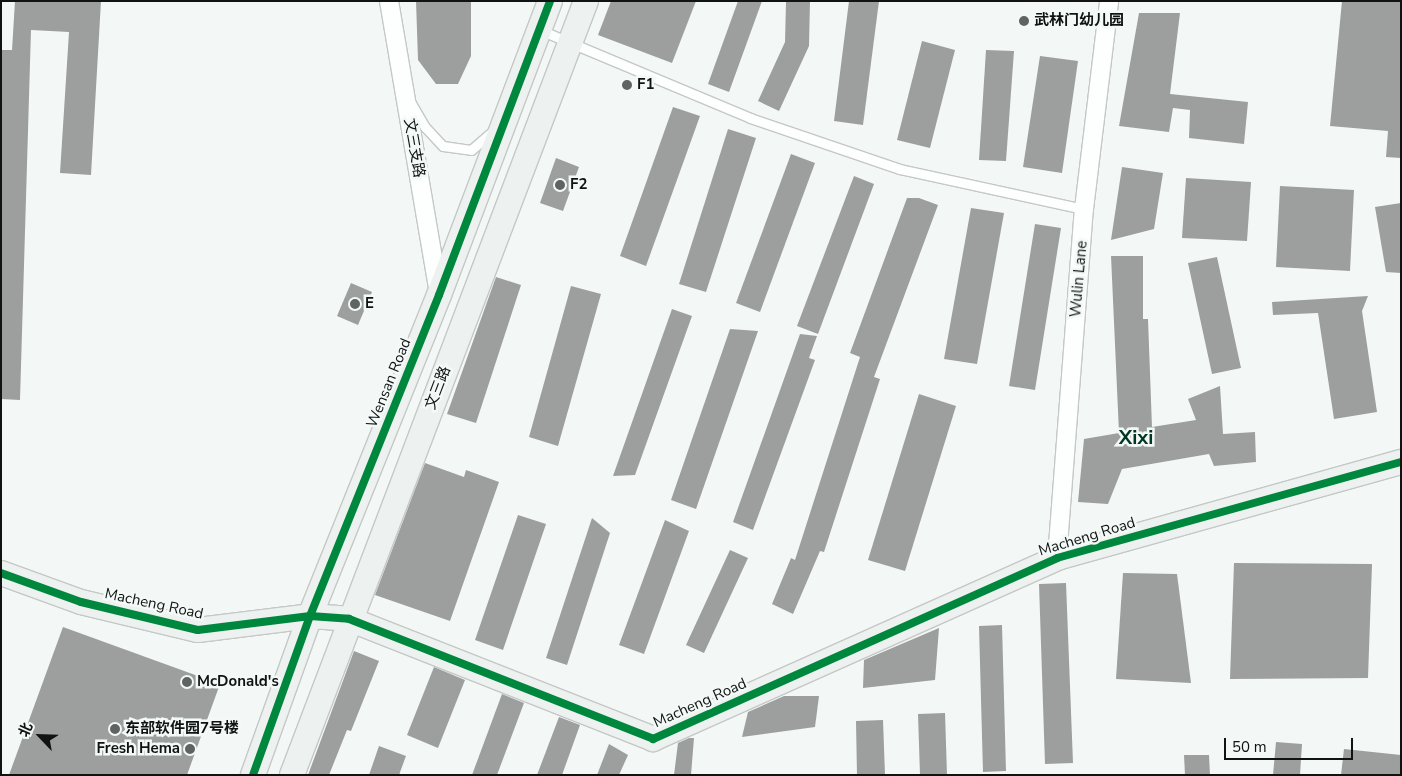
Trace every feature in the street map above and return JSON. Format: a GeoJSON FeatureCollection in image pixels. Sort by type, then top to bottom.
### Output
{"type":"FeatureCollection","features":[{"type":"Feature","properties":{"kind":"main road","name":"Wensan Road"},"geometry":{"type":"LineString","coordinates":[[253,775],[310,616],[439,295],[550,1]]}},
{"type":"Feature","properties":{"kind":"main road","name":"文三路"},"geometry":{"type":"LineString","coordinates":[[292,775],[349,619],[586,1]]}},
{"type":"Feature","properties":{"kind":"main road","name":"Macheng Road"},"geometry":{"type":"LineString","coordinates":[[1,573],[81,602],[198,630],[310,616],[349,619],[653,739],[1057,558],[1401,462]]}},
{"type":"Feature","properties":{"kind":"street","name":"文三支路"},"geometry":{"type":"LineString","coordinates":[[389,1],[439,295]]}},
{"type":"Feature","properties":{"kind":"street","name":"Wulin Lane"},"geometry":{"type":"LineString","coordinates":[[1057,558],[1084,209],[1110,1]]}},
{"type":"Feature","properties":{"kind":"lane"},"geometry":{"type":"LineString","coordinates":[[540,30],[750,118],[900,170],[1084,209]]}},
{"type":"Feature","properties":{"kind":"lane"},"geometry":{"type":"LineString","coordinates":[[405,94],[425,127],[443,146],[471,150],[503,122]]}},
{"type":"Feature","properties":{"kind":"building"},"geometry":{"type":"Polygon","coordinates":[[[15,1],[101,1],[91,175],[60,173],[69,32],[31,30],[20,400],[1,399],[1,50],[12,50],[15,1]]]}},
{"type":"Feature","properties":{"kind":"building"},"geometry":{"type":"Polygon","coordinates":[[[416,1],[471,1],[471,56],[458,84],[436,84],[418,60],[416,1]]]}},
{"type":"Feature","properties":{"kind":"building"},"geometry":{"type":"Polygon","coordinates":[[[611,1],[696,1],[672,63],[598,35],[611,1]]]}},
{"type":"Feature","properties":{"kind":"building"},"geometry":{"type":"Polygon","coordinates":[[[738,1],[762,1],[729,92],[708,84],[738,1]]]}},
{"type":"Feature","properties":{"kind":"building"},"geometry":{"type":"Polygon","coordinates":[[[786,1],[810,1],[809,46],[779,111],[758,101],[785,42],[786,1]]]}},
{"type":"Feature","properties":{"kind":"building"},"geometry":{"type":"Polygon","coordinates":[[[849,1],[879,1],[863,125],[834,121],[849,1]]]}},
{"type":"Feature","properties":{"kind":"building"},"geometry":{"type":"Polygon","coordinates":[[[1342,1],[1401,1],[1401,158],[1386,157],[1388,131],[1330,126],[1342,1]]]}},
{"type":"Feature","properties":{"kind":"building"},"geometry":{"type":"Polygon","coordinates":[[[1139,13],[1180,13],[1170,94],[1248,102],[1244,144],[1189,138],[1190,110],[1173,108],[1169,132],[1119,126],[1139,13]]]}},
{"type":"Feature","properties":{"kind":"building"},"geometry":{"type":"Polygon","coordinates":[[[922,41],[955,50],[930,148],[897,140],[922,41]]]}},
{"type":"Feature","properties":{"kind":"building"},"geometry":{"type":"Polygon","coordinates":[[[986,50],[1014,51],[1006,161],[979,160],[986,50]]]}},
{"type":"Feature","properties":{"kind":"building"},"geometry":{"type":"Polygon","coordinates":[[[1040,56],[1078,61],[1062,173],[1023,167],[1040,56]]]}},
{"type":"Feature","properties":{"kind":"building"},"geometry":{"type":"Polygon","coordinates":[[[673,107],[700,116],[646,266],[620,256],[673,107]]]}},
{"type":"Feature","properties":{"kind":"building"},"geometry":{"type":"Polygon","coordinates":[[[728,129],[756,138],[706,292],[679,284],[728,129]]]}},
{"type":"Feature","properties":{"kind":"building"},"geometry":{"type":"Polygon","coordinates":[[[791,154],[815,163],[760,312],[736,303],[791,154]]]}},
{"type":"Feature","properties":{"kind":"building","name":"F2"},"geometry":{"type":"Polygon","coordinates":[[[556,158],[579,167],[563,211],[540,203],[556,158]]]}},
{"type":"Feature","properties":{"kind":"building"},"geometry":{"type":"Polygon","coordinates":[[[1122,167],[1163,173],[1154,229],[1111,240],[1122,167]]]}},
{"type":"Feature","properties":{"kind":"building"},"geometry":{"type":"Polygon","coordinates":[[[854,176],[874,184],[818,334],[797,326],[854,176]]]}},
{"type":"Feature","properties":{"kind":"building"},"geometry":{"type":"Polygon","coordinates":[[[1186,178],[1251,182],[1247,241],[1182,238],[1186,178]]]}},
{"type":"Feature","properties":{"kind":"building"},"geometry":{"type":"Polygon","coordinates":[[[1280,186],[1354,190],[1350,271],[1276,267],[1280,186]]]}},
{"type":"Feature","properties":{"kind":"building"},"geometry":{"type":"Polygon","coordinates":[[[907,198],[919,198],[938,205],[874,377],[880,379],[824,552],[820,551],[793,614],[772,604],[791,558],[795,560],[860,357],[850,353],[907,198]]]}},
{"type":"Feature","properties":{"kind":"building"},"geometry":{"type":"Polygon","coordinates":[[[1401,203],[1401,273],[1386,272],[1375,207],[1401,203]]]}},
{"type":"Feature","properties":{"kind":"building"},"geometry":{"type":"Polygon","coordinates":[[[971,208],[1004,213],[977,364],[944,359],[971,208]]]}},
{"type":"Feature","properties":{"kind":"building"},"geometry":{"type":"Polygon","coordinates":[[[1035,224],[1061,228],[1035,390],[1009,386],[1035,224]]]}},
{"type":"Feature","properties":{"kind":"building"},"geometry":{"type":"Polygon","coordinates":[[[1111,256],[1143,256],[1143,319],[1148,319],[1152,427],[1196,420],[1188,399],[1220,386],[1223,434],[1255,432],[1256,462],[1214,466],[1209,454],[1122,469],[1108,504],[1078,502],[1084,439],[1119,433],[1111,256]]]}},
{"type":"Feature","properties":{"kind":"building"},"geometry":{"type":"Polygon","coordinates":[[[1217,257],[1241,368],[1212,374],[1188,263],[1217,257]]]}},
{"type":"Feature","properties":{"kind":"building"},"geometry":{"type":"Polygon","coordinates":[[[496,277],[521,285],[476,423],[447,414],[496,277]]]}},
{"type":"Feature","properties":{"kind":"building","name":"E"},"geometry":{"type":"Polygon","coordinates":[[[351,283],[372,292],[358,325],[337,316],[351,283]]]}},
{"type":"Feature","properties":{"kind":"building"},"geometry":{"type":"Polygon","coordinates":[[[571,286],[601,294],[558,446],[529,437],[571,286]]]}},
{"type":"Feature","properties":{"kind":"building"},"geometry":{"type":"Polygon","coordinates":[[[1368,296],[1362,311],[1377,412],[1334,419],[1318,313],[1273,315],[1272,302],[1368,296]]]}},
{"type":"Feature","properties":{"kind":"building"},"geometry":{"type":"Polygon","coordinates":[[[672,309],[692,316],[635,475],[613,476],[672,309]]]}},
{"type":"Feature","properties":{"kind":"building"},"geometry":{"type":"Polygon","coordinates":[[[730,329],[758,331],[696,509],[671,500],[730,329]]]}},
{"type":"Feature","properties":{"kind":"building"},"geometry":{"type":"Polygon","coordinates":[[[800,334],[817,336],[809,358],[815,360],[753,530],[733,522],[800,334]]]}},
{"type":"Feature","properties":{"kind":"building"},"geometry":{"type":"Polygon","coordinates":[[[919,394],[956,406],[905,571],[868,560],[919,394]]]}},
{"type":"Feature","properties":{"kind":"building"},"geometry":{"type":"Polygon","coordinates":[[[425,463],[464,477],[466,470],[499,482],[450,621],[375,595],[425,463]]]}},
{"type":"Feature","properties":{"kind":"building"},"geometry":{"type":"Polygon","coordinates":[[[518,515],[546,524],[503,650],[475,640],[518,515]]]}},
{"type":"Feature","properties":{"kind":"building"},"geometry":{"type":"Polygon","coordinates":[[[592,518],[610,533],[567,665],[546,658],[592,518]]]}},
{"type":"Feature","properties":{"kind":"building"},"geometry":{"type":"Polygon","coordinates":[[[665,520],[689,531],[644,654],[619,645],[665,520]]]}},
{"type":"Feature","properties":{"kind":"building"},"geometry":{"type":"Polygon","coordinates":[[[730,550],[748,558],[704,653],[686,645],[730,550]]]}},
{"type":"Feature","properties":{"kind":"building"},"geometry":{"type":"Polygon","coordinates":[[[1234,563],[1372,564],[1368,678],[1230,679],[1234,563]]]}},
{"type":"Feature","properties":{"kind":"building"},"geometry":{"type":"Polygon","coordinates":[[[1123,573],[1177,574],[1191,683],[1116,679],[1123,573]]]}},
{"type":"Feature","properties":{"kind":"building"},"geometry":{"type":"Polygon","coordinates":[[[1066,583],[1073,763],[1045,764],[1039,584],[1066,583]]]}},
{"type":"Feature","properties":{"kind":"building"},"geometry":{"type":"Polygon","coordinates":[[[1002,625],[1006,771],[983,772],[979,626],[1002,625]]]}},
{"type":"Feature","properties":{"kind":"building","name":"东部软件园7号楼"},"geometry":{"type":"Polygon","coordinates":[[[63,627],[220,684],[187,775],[9,775],[63,627]]]}},
{"type":"Feature","properties":{"kind":"building"},"geometry":{"type":"Polygon","coordinates":[[[939,628],[935,680],[863,688],[864,660],[939,628]]]}},
{"type":"Feature","properties":{"kind":"building"},"geometry":{"type":"Polygon","coordinates":[[[354,651],[379,661],[351,731],[347,730],[329,775],[308,775],[354,651]]]}},
{"type":"Feature","properties":{"kind":"building"},"geometry":{"type":"Polygon","coordinates":[[[434,667],[465,680],[438,748],[407,735],[434,667]]]}},
{"type":"Feature","properties":{"kind":"building"},"geometry":{"type":"Polygon","coordinates":[[[502,694],[524,703],[497,775],[472,775],[502,694]]]}},
{"type":"Feature","properties":{"kind":"building"},"geometry":{"type":"Polygon","coordinates":[[[784,696],[819,696],[815,727],[742,737],[748,712],[784,696]]]}},
{"type":"Feature","properties":{"kind":"building"},"geometry":{"type":"Polygon","coordinates":[[[945,713],[947,775],[920,775],[918,714],[945,713]]]}},
{"type":"Feature","properties":{"kind":"building"},"geometry":{"type":"Polygon","coordinates":[[[559,717],[580,725],[562,775],[537,775],[559,717]]]}},
{"type":"Feature","properties":{"kind":"building"},"geometry":{"type":"Polygon","coordinates":[[[883,720],[885,775],[857,775],[856,721],[883,720]]]}},
{"type":"Feature","properties":{"kind":"building"},"geometry":{"type":"Polygon","coordinates":[[[694,738],[691,775],[674,775],[678,743],[694,738]]]}},
{"type":"Feature","properties":{"kind":"building"},"geometry":{"type":"Polygon","coordinates":[[[1276,742],[1302,744],[1300,775],[1273,775],[1276,742]]]}},
{"type":"Feature","properties":{"kind":"building"},"geometry":{"type":"Polygon","coordinates":[[[609,744],[628,755],[619,775],[597,775],[609,744]]]}},
{"type":"Feature","properties":{"kind":"building"},"geometry":{"type":"Polygon","coordinates":[[[379,746],[406,756],[399,775],[369,775],[379,746]]]}},
{"type":"Feature","properties":{"kind":"building"},"geometry":{"type":"Polygon","coordinates":[[[1344,749],[1401,755],[1401,775],[1341,775],[1344,749]]]}},
{"type":"Feature","properties":{"kind":"building"},"geometry":{"type":"Polygon","coordinates":[[[1184,755],[1209,755],[1210,775],[1185,775],[1184,755]]]}},
{"type":"Feature","properties":{"kind":"cycle path"},"geometry":{"type":"LineString","coordinates":[[253,775],[310,616],[439,295],[550,1]]}},
{"type":"Feature","properties":{"kind":"cycle path"},"geometry":{"type":"LineString","coordinates":[[1,573],[81,602],[198,630],[310,616],[349,619],[653,739],[1057,558],[1401,462]]}},
{"type":"Feature","properties":{"kind":"place","name":"武林门幼儿园"},"geometry":{"type":"Point","coordinates":[1024,21]}},
{"type":"Feature","properties":{"kind":"place","name":"F1"},"geometry":{"type":"Point","coordinates":[627,85]}},
{"type":"Feature","properties":{"kind":"place","name":"F2"},"geometry":{"type":"Point","coordinates":[560,185]}},
{"type":"Feature","properties":{"kind":"place","name":"E"},"geometry":{"type":"Point","coordinates":[355,304]}},
{"type":"Feature","properties":{"kind":"place","name":"McDonald's"},"geometry":{"type":"Point","coordinates":[187,682]}},
{"type":"Feature","properties":{"kind":"place","name":"东部软件园7号楼"},"geometry":{"type":"Point","coordinates":[115,729]}},
{"type":"Feature","properties":{"kind":"place","name":"Fresh Hema"},"geometry":{"type":"Point","coordinates":[190,749]}},
{"type":"Feature","properties":{"kind":"district","name":"Xixi"},"geometry":{"type":"Point","coordinates":[1136,437]}}]}
